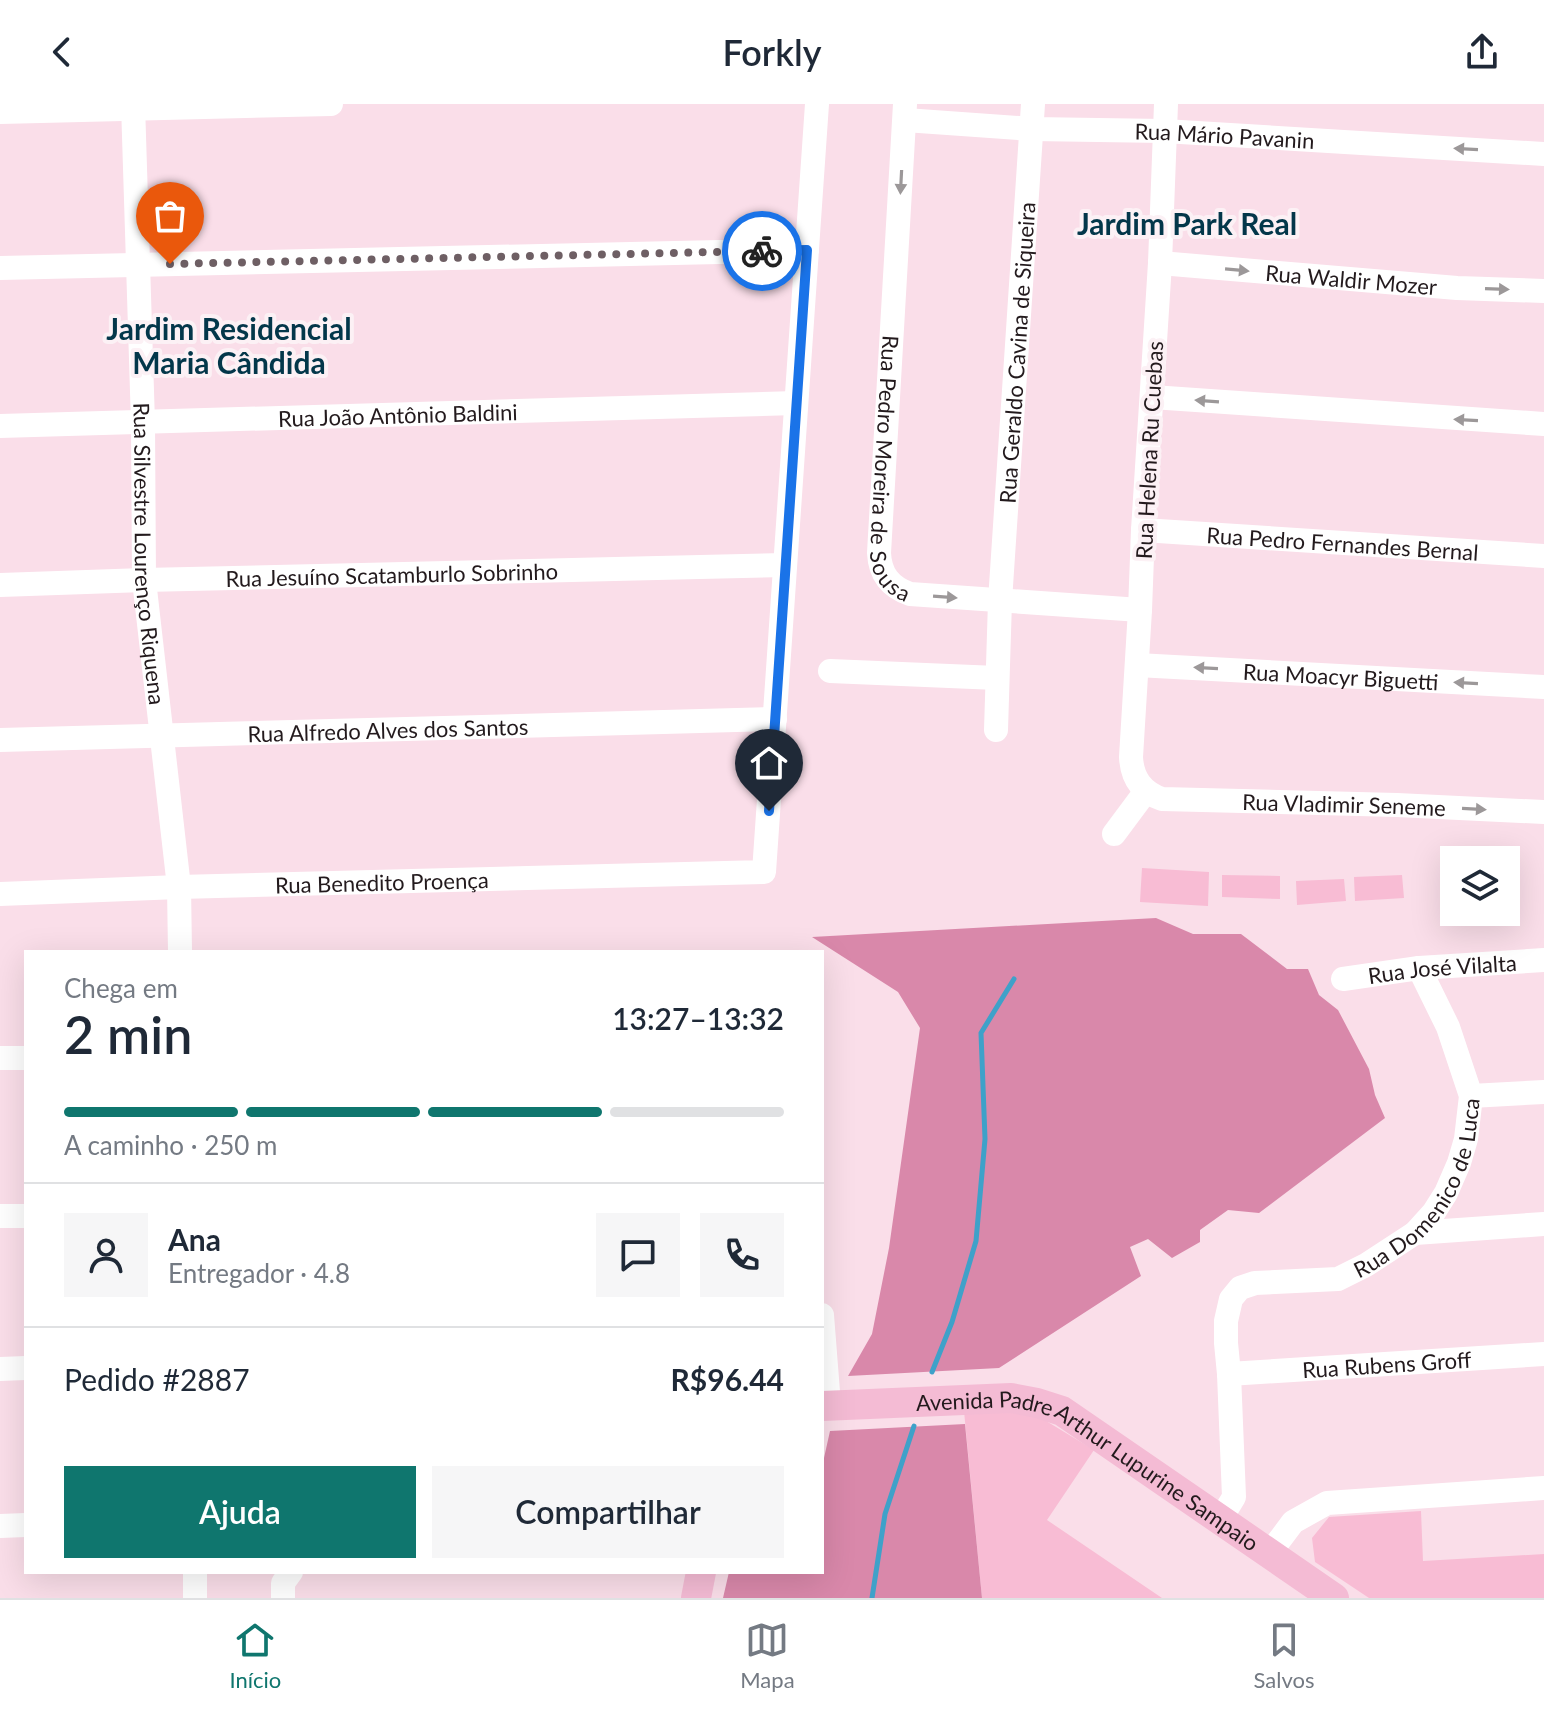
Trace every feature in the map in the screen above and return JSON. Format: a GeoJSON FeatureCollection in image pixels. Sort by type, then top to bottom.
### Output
{"type":"FeatureCollection","features":[{"type":"Feature","properties":{"kind":"main road","name":"Avenida Padre Arthur Lupurine Sampaio"},"geometry":{"type":"LineString","coordinates":[[826,1406],[1011,1398],[1062,1411],[1227,1508],[1269,1554],[1334,1598]]}},
{"type":"Feature","properties":{"kind":"main road"},"geometry":{"type":"LineString","coordinates":[[696,1598],[701,1574]]}},
{"type":"Feature","properties":{"kind":"street"},"geometry":{"type":"LineString","coordinates":[[0,112],[133,106],[331,104]]}},
{"type":"Feature","properties":{"kind":"street"},"geometry":{"type":"LineString","coordinates":[[775,719],[817,104]]}},
{"type":"Feature","properties":{"kind":"street","name":"Rua Geraldo Cavina de Siqueira"},"geometry":{"type":"LineString","coordinates":[[996,730],[1000,601],[1033,104]]}},
{"type":"Feature","properties":{"kind":"street","name":"Rua Helena Ru Cuebas"},"geometry":{"type":"LineString","coordinates":[[1146,791],[1131,764],[1160,263],[1166,104]]}},
{"type":"Feature","properties":{"kind":"street","name":"Rua Silvestre Lourenço Riquena"},"geometry":{"type":"LineString","coordinates":[[133,106],[143,423],[144,580],[179,887],[180,950]]}},
{"type":"Feature","properties":{"kind":"street","name":"Rua Mário Pavanin"},"geometry":{"type":"LineString","coordinates":[[905,112],[1032,129],[1164,131],[1544,154]]}},
{"type":"Feature","properties":{"kind":"street","name":"Rua Pedro Moreira de Sousa"},"geometry":{"type":"LineString","coordinates":[[905,112],[879,560],[887,579],[903,592],[917,595],[1140,610]]}},
{"type":"Feature","properties":{"kind":"street"},"geometry":{"type":"LineString","coordinates":[[0,268],[807,250]]}},
{"type":"Feature","properties":{"kind":"street","name":"Rua Waldir Mozer"},"geometry":{"type":"LineString","coordinates":[[1160,263],[1457,288],[1544,291]]}},
{"type":"Feature","properties":{"kind":"street"},"geometry":{"type":"LineString","coordinates":[[1152,397],[1544,424]]}},
{"type":"Feature","properties":{"kind":"street","name":"Rua João Antônio Baldini"},"geometry":{"type":"LineString","coordinates":[[0,426],[796,403]]}},
{"type":"Feature","properties":{"kind":"street","name":"Rua Pedro Fernandes Bernal"},"geometry":{"type":"LineString","coordinates":[[1143,530],[1544,556]]}},
{"type":"Feature","properties":{"kind":"street","name":"Rua Jesuíno Scatamburlo Sobrinho"},"geometry":{"type":"LineString","coordinates":[[0,585],[785,565]]}},
{"type":"Feature","properties":{"kind":"street","name":"Rua Moacyr Biguetti"},"geometry":{"type":"LineString","coordinates":[[1137,665],[1544,687]]}},
{"type":"Feature","properties":{"kind":"street"},"geometry":{"type":"LineString","coordinates":[[830,671],[997,678]]}},
{"type":"Feature","properties":{"kind":"street","name":"Rua Alfredo Alves dos Santos"},"geometry":{"type":"LineString","coordinates":[[0,740],[775,719]]}},
{"type":"Feature","properties":{"kind":"street","name":"Rua Benedito Proença"},"geometry":{"type":"LineString","coordinates":[[0,894],[764,872],[775,719]]}},
{"type":"Feature","properties":{"kind":"street"},"geometry":{"type":"LineString","coordinates":[[1114,834],[1146,791]]}},
{"type":"Feature","properties":{"kind":"street","name":"Rua Vladimir Seneme"},"geometry":{"type":"LineString","coordinates":[[1146,791],[1162,799],[1544,812]]}},
{"type":"Feature","properties":{"kind":"street","name":"Rua José Vilalta"},"geometry":{"type":"LineString","coordinates":[[1343,979],[1419,968],[1544,960]]}},
{"type":"Feature","properties":{"kind":"street","name":"Rua Domenico de Luca"},"geometry":{"type":"LineString","coordinates":[[1227,1508],[1229,1374],[1226,1321],[1231,1299],[1240,1288],[1255,1283],[1338,1279],[1366,1265],[1415,1233],[1446,1193],[1459,1163],[1466,1139],[1471,1096],[1448,1027],[1419,968]]}},
{"type":"Feature","properties":{"kind":"street"},"geometry":{"type":"LineString","coordinates":[[0,1058],[24,1058]]}},
{"type":"Feature","properties":{"kind":"street"},"geometry":{"type":"LineString","coordinates":[[1471,1096],[1544,1092]]}},
{"type":"Feature","properties":{"kind":"street"},"geometry":{"type":"LineString","coordinates":[[0,1216],[24,1216]]}},
{"type":"Feature","properties":{"kind":"street"},"geometry":{"type":"LineString","coordinates":[[1415,1233],[1544,1224]]}},
{"type":"Feature","properties":{"kind":"street","name":"Rua Rubens Groff"},"geometry":{"type":"LineString","coordinates":[[1229,1374],[1544,1354]]}},
{"type":"Feature","properties":{"kind":"street"},"geometry":{"type":"LineString","coordinates":[[824,1360],[826,1406]]}},
{"type":"Feature","properties":{"kind":"street"},"geometry":{"type":"LineString","coordinates":[[0,1369],[24,1368]]}},
{"type":"Feature","properties":{"kind":"street"},"geometry":{"type":"LineString","coordinates":[[1269,1554],[1293,1522],[1327,1503],[1544,1488]]}},
{"type":"Feature","properties":{"kind":"street"},"geometry":{"type":"LineString","coordinates":[[0,1526],[24,1525]]}},
{"type":"Feature","properties":{"kind":"street"},"geometry":{"type":"LineString","coordinates":[[195,1574],[195,1598]]}},
{"type":"Feature","properties":{"kind":"street"},"geometry":{"type":"LineString","coordinates":[[283,1598],[283,1583],[290,1574]]}},
{"type":"Feature","properties":{"kind":"shaded area"},"geometry":{"type":"Polygon","coordinates":[[[1142,868],[1209,872],[1208,906],[1140,902],[1142,868]]]}},
{"type":"Feature","properties":{"kind":"shaded area"},"geometry":{"type":"Polygon","coordinates":[[[1222,875],[1280,876],[1280,899],[1222,897],[1222,875]]]}},
{"type":"Feature","properties":{"kind":"shaded area"},"geometry":{"type":"Polygon","coordinates":[[[1402,875],[1404,898],[1355,901],[1354,877],[1402,875]]]}},
{"type":"Feature","properties":{"kind":"shaded area"},"geometry":{"type":"Polygon","coordinates":[[[1344,879],[1346,901],[1297,905],[1296,881],[1344,879]]]}},
{"type":"Feature","properties":{"kind":"shaded area"},"geometry":{"type":"Polygon","coordinates":[[[1156,918],[1193,934],[1241,934],[1287,969],[1308,969],[1319,995],[1338,1010],[1369,1069],[1385,1118],[1259,1213],[1228,1210],[1200,1230],[1200,1242],[1172,1258],[1148,1239],[1130,1247],[1141,1276],[999,1368],[848,1376],[872,1334],[889,1248],[920,1028],[898,992],[812,937],[1156,918]]]}},
{"type":"Feature","properties":{"kind":"shaded area"},"geometry":{"type":"Polygon","coordinates":[[[964,1411],[1033,1413],[1094,1450],[1047,1520],[1162,1598],[982,1598],[964,1411]]]}},
{"type":"Feature","properties":{"kind":"shaded area"},"geometry":{"type":"Polygon","coordinates":[[[965,1424],[982,1598],[723,1598],[729,1574],[824,1574],[824,1458],[830,1431],[965,1424]]]}},
{"type":"Feature","properties":{"kind":"shaded area"},"geometry":{"type":"Polygon","coordinates":[[[1421,1511],[1423,1561],[1544,1554],[1544,1598],[1369,1598],[1315,1562],[1312,1538],[1329,1517],[1421,1511]]]}},
{"type":"Feature","properties":{"kind":"waterway"},"geometry":{"type":"LineString","coordinates":[[932,1372],[952,1322],[976,1241],[985,1139],[981,1033],[1014,979]]}},
{"type":"Feature","properties":{"kind":"waterway"},"geometry":{"type":"LineString","coordinates":[[872,1598],[885,1514],[914,1426]]}},
{"type":"Feature","properties":{"kind":"way so far"},"geometry":{"type":"LineString","coordinates":[[170,264],[762,251]]}},
{"type":"Feature","properties":{"kind":"district","name":"Jardim Park Real"},"geometry":{"type":"Point","coordinates":[1187,223]}},
{"type":"Feature","properties":{"kind":"district","name":"Jardim Residencial Maria Cândida"},"geometry":{"type":"Point","coordinates":[229,345]}},
{"type":"Feature","properties":{"kind":"route"},"geometry":{"type":"LineString","coordinates":[[762,251],[807,250],[769,811]]}}]}
